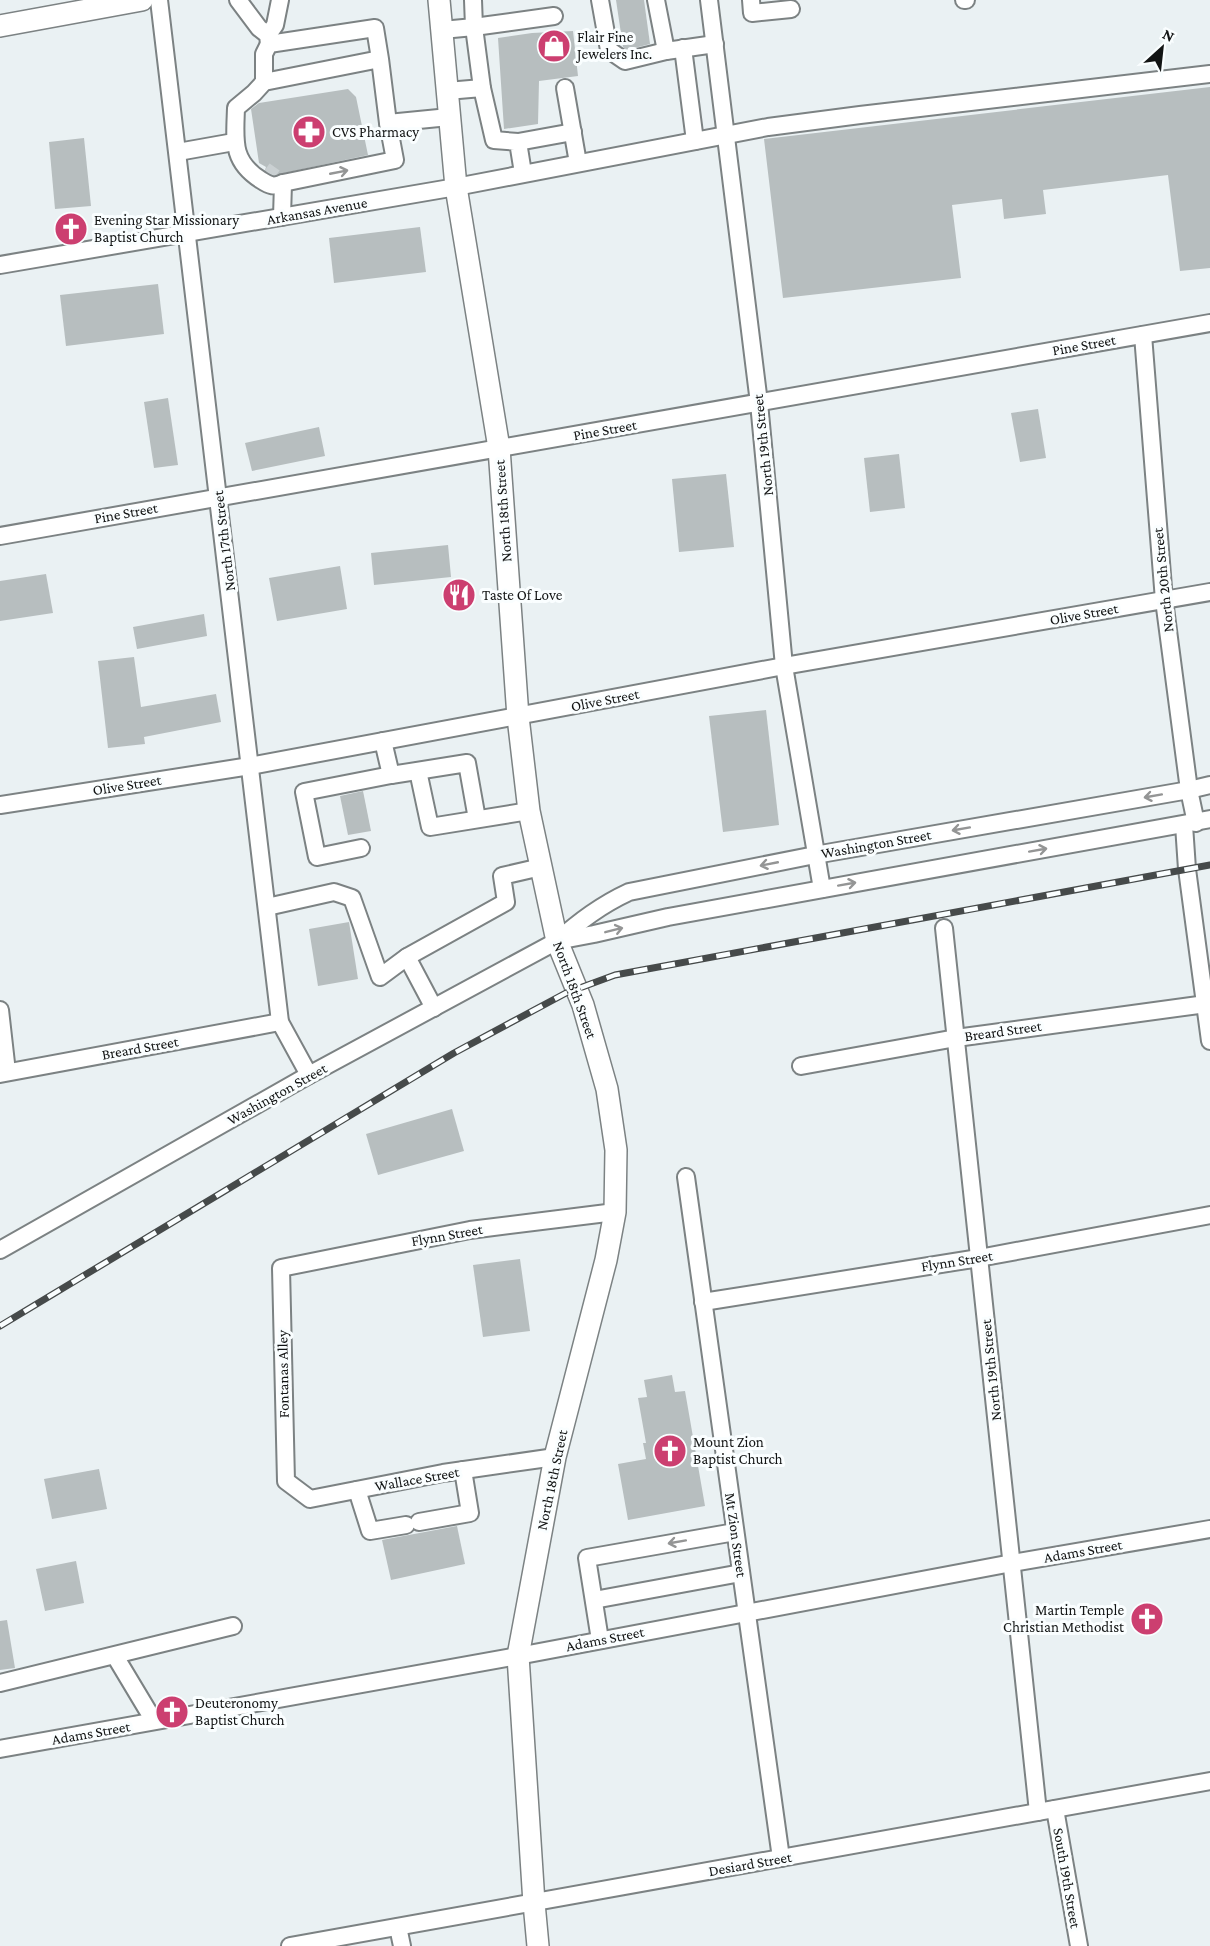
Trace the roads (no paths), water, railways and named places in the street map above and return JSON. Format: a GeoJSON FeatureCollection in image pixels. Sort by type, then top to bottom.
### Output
{"type":"FeatureCollection","features":[{"type":"Feature","properties":{"kind":"main road"},"geometry":{"type":"LineString","coordinates":[[0,26],[142,0]]}},
{"type":"Feature","properties":{"kind":"main road","name":"North 18th Street"},"geometry":{"type":"LineString","coordinates":[[439,0],[456,187],[499,448],[518,717],[529,811],[556,941],[583,1005],[607,1089],[616,1150],[615,1212],[606,1260],[555,1457],[518,1656],[538,1946]]}},
{"type":"Feature","properties":{"kind":"street","name":"North 17th Street"},"geometry":{"type":"LineString","coordinates":[[159,0],[280,1022],[309,1075]]}},
{"type":"Feature","properties":{"kind":"street"},"geometry":{"type":"LineString","coordinates":[[238,0],[268,39]]}},
{"type":"Feature","properties":{"kind":"street"},"geometry":{"type":"LineString","coordinates":[[264,81],[264,54],[275,25],[280,0]]}},
{"type":"Feature","properties":{"kind":"street"},"geometry":{"type":"LineString","coordinates":[[473,0],[482,88],[494,140],[518,142],[573,132]]}},
{"type":"Feature","properties":{"kind":"street"},"geometry":{"type":"LineString","coordinates":[[600,0],[609,50],[625,61],[666,51],[715,44]]}},
{"type":"Feature","properties":{"kind":"street"},"geometry":{"type":"LineString","coordinates":[[656,0],[666,51]]}},
{"type":"Feature","properties":{"kind":"street","name":"North 19th Street"},"geometry":{"type":"LineString","coordinates":[[709,0],[759,403],[784,666],[822,889]]}},
{"type":"Feature","properties":{"kind":"street"},"geometry":{"type":"LineString","coordinates":[[751,0],[752,14],[791,9]]}},
{"type":"Feature","properties":{"kind":"street"},"geometry":{"type":"LineString","coordinates":[[442,30],[554,16]]}},
{"type":"Feature","properties":{"kind":"street"},"geometry":{"type":"LineString","coordinates":[[268,39],[375,28],[395,160],[274,176]]}},
{"type":"Feature","properties":{"kind":"street"},"geometry":{"type":"LineString","coordinates":[[683,48],[694,141]]}},
{"type":"Feature","properties":{"kind":"street"},"geometry":{"type":"LineString","coordinates":[[241,161],[256,164],[274,176],[277,186],[270,186],[247,171],[241,161],[234,142],[236,108],[264,81],[380,59]]}},
{"type":"Feature","properties":{"kind":"street","name":"Arkansas Avenue"},"geometry":{"type":"LineString","coordinates":[[0,265],[456,187],[725,134],[860,114],[1210,74]]}},
{"type":"Feature","properties":{"kind":"street"},"geometry":{"type":"LineString","coordinates":[[447,92],[482,88]]}},
{"type":"Feature","properties":{"kind":"street"},"geometry":{"type":"LineString","coordinates":[[565,88],[578,163]]}},
{"type":"Feature","properties":{"kind":"street"},"geometry":{"type":"LineString","coordinates":[[388,123],[449,117]]}},
{"type":"Feature","properties":{"kind":"street"},"geometry":{"type":"LineString","coordinates":[[178,152],[234,142]]}},
{"type":"Feature","properties":{"kind":"street"},"geometry":{"type":"LineString","coordinates":[[518,142],[523,173]]}},
{"type":"Feature","properties":{"kind":"street"},"geometry":{"type":"LineString","coordinates":[[274,176],[282,217]]}},
{"type":"Feature","properties":{"kind":"street","name":"Pine Street"},"geometry":{"type":"LineString","coordinates":[[0,536],[1210,323]]}},
{"type":"Feature","properties":{"kind":"street","name":"North 20th Street"},"geometry":{"type":"LineString","coordinates":[[1143,335],[1164,600],[1189,790],[1197,822],[1187,869],[1210,1041]]}},
{"type":"Feature","properties":{"kind":"street","name":"Olive Street"},"geometry":{"type":"LineString","coordinates":[[0,805],[250,766],[784,666],[1210,592]]}},
{"type":"Feature","properties":{"kind":"street"},"geometry":{"type":"LineString","coordinates":[[383,741],[391,775]]}},
{"type":"Feature","properties":{"kind":"street"},"geometry":{"type":"LineString","coordinates":[[360,849],[317,857],[304,792],[467,763],[477,819]]}},
{"type":"Feature","properties":{"kind":"street"},"geometry":{"type":"LineString","coordinates":[[418,771],[430,827],[529,811]]}},
{"type":"Feature","properties":{"kind":"street","name":"Washington Street"},"geometry":{"type":"LineString","coordinates":[[0,1250],[309,1075],[556,941],[607,902],[629,892],[815,855],[1210,785]]}},
{"type":"Feature","properties":{"kind":"street","name":"Washington Street"},"geometry":{"type":"LineString","coordinates":[[556,941],[668,917],[1197,822]]}},
{"type":"Feature","properties":{"kind":"street"},"geometry":{"type":"LineString","coordinates":[[267,907],[334,892],[352,898],[380,977],[407,957],[506,902],[502,876],[541,867]]}},
{"type":"Feature","properties":{"kind":"street","name":"North 19th Street"},"geometry":{"type":"LineString","coordinates":[[944,928],[1012,1563],[1047,1811]]}},
{"type":"Feature","properties":{"kind":"street"},"geometry":{"type":"LineString","coordinates":[[407,957],[434,1008]]}},
{"type":"Feature","properties":{"kind":"street","name":"Breard Street"},"geometry":{"type":"LineString","coordinates":[[801,1066],[956,1038],[1206,1004]]}},
{"type":"Feature","properties":{"kind":"street"},"geometry":{"type":"LineString","coordinates":[[0,1010],[4,1073]]}},
{"type":"Feature","properties":{"kind":"street","name":"Breard Street"},"geometry":{"type":"LineString","coordinates":[[4,1073],[280,1022]]}},
{"type":"Feature","properties":{"kind":"street","name":"Mt Zion Street"},"geometry":{"type":"LineString","coordinates":[[686,1177],[781,1858]]}},
{"type":"Feature","properties":{"kind":"street","name":"Flynn Street"},"geometry":{"type":"LineString","coordinates":[[281,1268],[470,1230],[615,1212]]}},
{"type":"Feature","properties":{"kind":"street","name":"Flynn Street"},"geometry":{"type":"LineString","coordinates":[[703,1302],[979,1258],[1210,1215]]}},
{"type":"Feature","properties":{"kind":"street","name":"Fontanas Alley"},"geometry":{"type":"LineString","coordinates":[[281,1268],[286,1481]]}},
{"type":"Feature","properties":{"kind":"street","name":"Wallace Street"},"geometry":{"type":"LineString","coordinates":[[286,1481],[310,1499],[463,1470],[555,1457]]}},
{"type":"Feature","properties":{"kind":"street"},"geometry":{"type":"LineString","coordinates":[[357,1490],[370,1531],[470,1513],[463,1470]]}},
{"type":"Feature","properties":{"kind":"street","name":"Adams Street"},"geometry":{"type":"LineString","coordinates":[[0,1749],[518,1656],[1012,1563],[1210,1529]]}},
{"type":"Feature","properties":{"kind":"street"},"geometry":{"type":"LineString","coordinates":[[600,1640],[587,1557],[735,1532]]}},
{"type":"Feature","properties":{"kind":"street"},"geometry":{"type":"LineString","coordinates":[[594,1600],[741,1573]]}},
{"type":"Feature","properties":{"kind":"street"},"geometry":{"type":"LineString","coordinates":[[0,1683],[233,1626]]}},
{"type":"Feature","properties":{"kind":"street"},"geometry":{"type":"LineString","coordinates":[[115,1656],[154,1721]]}},
{"type":"Feature","properties":{"kind":"street","name":"Desiard Street"},"geometry":{"type":"LineString","coordinates":[[290,1946],[1210,1781]]}},
{"type":"Feature","properties":{"kind":"street","name":"South 19th Street"},"geometry":{"type":"LineString","coordinates":[[1047,1811],[1079,1946]]}},
{"type":"Feature","properties":{"kind":"street"},"geometry":{"type":"LineString","coordinates":[[398,1927],[402,1946]]}},
{"type":"Feature","properties":{"kind":"tunnel"},"geometry":{"type":"LineString","coordinates":[[265,170],[275,177]]}},
{"type":"Feature","properties":{"kind":"railway"},"geometry":{"type":"LineString","coordinates":[[0,1326],[454,1053],[566,993],[615,975],[1210,865]]}},
{"type":"Feature","properties":{"kind":"place","name":"Flair Fine Jewelers Inc."},"geometry":{"type":"Point","coordinates":[554,46]}},
{"type":"Feature","properties":{"kind":"place","name":"CVS Pharmacy"},"geometry":{"type":"Point","coordinates":[309,132]}},
{"type":"Feature","properties":{"kind":"place","name":"Evening Star Missionary Baptist Church"},"geometry":{"type":"Point","coordinates":[71,229]}},
{"type":"Feature","properties":{"kind":"place","name":"Taste Of Love"},"geometry":{"type":"Point","coordinates":[459,595]}},
{"type":"Feature","properties":{"kind":"place","name":"Mount Zion Baptist Church"},"geometry":{"type":"Point","coordinates":[670,1451]}},
{"type":"Feature","properties":{"kind":"place","name":"Martin Temple Christian Methodist"},"geometry":{"type":"Point","coordinates":[1147,1619]}},
{"type":"Feature","properties":{"kind":"place","name":"Deuteronomy Baptist Church"},"geometry":{"type":"Point","coordinates":[172,1712]}}]}
